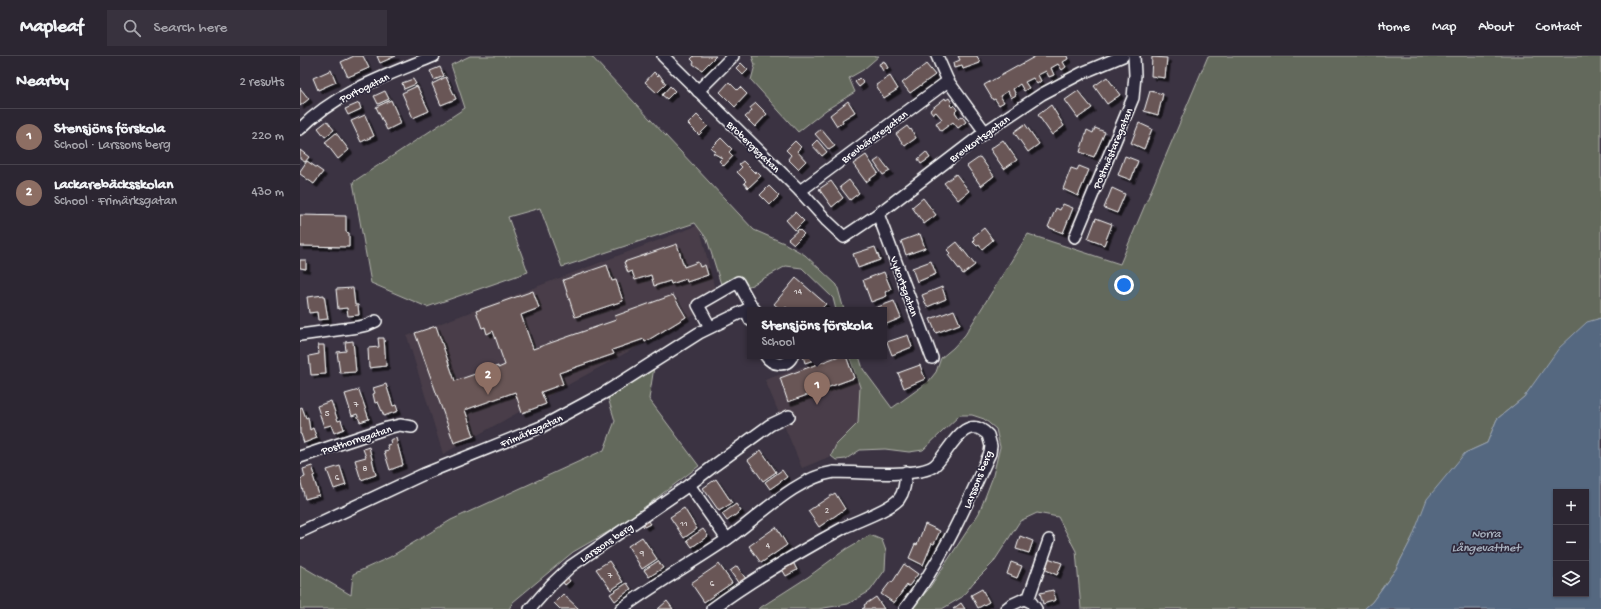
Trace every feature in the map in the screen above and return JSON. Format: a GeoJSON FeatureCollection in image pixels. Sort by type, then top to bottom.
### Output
{"type":"FeatureCollection","features":[{"type":"Feature","properties":{"kind":"street","name":"Portogatan"},"geometry":{"type":"LineString","coordinates":[[300,128],[312,117],[338,99],[384,76],[434,56]]}},
{"type":"Feature","properties":{"kind":"street","name":"Brobergsgatan"},"geometry":{"type":"LineString","coordinates":[[663,56],[800,191],[827,221],[844,237]]}},
{"type":"Feature","properties":{"kind":"street"},"geometry":{"type":"LineString","coordinates":[[698,91],[733,56]]}},
{"type":"Feature","properties":{"kind":"street"},"geometry":{"type":"LineString","coordinates":[[937,56],[948,81],[985,132]]}},
{"type":"Feature","properties":{"kind":"street","name":"Brevkortsgatan"},"geometry":{"type":"LineString","coordinates":[[844,237],[878,214],[985,132],[1042,94],[1082,73],[1123,56]]}},
{"type":"Feature","properties":{"kind":"street","name":"Postmästaregatan"},"geometry":{"type":"LineString","coordinates":[[1075,237],[1133,98],[1135,75],[1134,56]]}},
{"type":"Feature","properties":{"kind":"street","name":"Brevbäraregatan"},"geometry":{"type":"LineString","coordinates":[[800,191],[948,81]]}},
{"type":"Feature","properties":{"kind":"street","name":"Vykortsgatan"},"geometry":{"type":"LineString","coordinates":[[878,214],[932,358]]}},
{"type":"Feature","properties":{"kind":"street"},"geometry":{"type":"LineString","coordinates":[[710,327],[698,305],[738,282],[749,307]]}},
{"type":"Feature","properties":{"kind":"street","name":"Frimärksgatan"},"geometry":{"type":"LineString","coordinates":[[300,532],[424,474],[541,427],[606,392],[675,347],[710,327],[747,313]]}},
{"type":"Feature","properties":{"kind":"street"},"geometry":{"type":"LineString","coordinates":[[300,335],[358,328],[376,320]]}},
{"type":"Feature","properties":{"kind":"street"},"geometry":{"type":"LineString","coordinates":[[769,359],[773,363],[778,364],[788,362],[790,359]]}},
{"type":"Feature","properties":{"kind":"street","name":"Larssons berg"},"geometry":{"type":"LineString","coordinates":[[530,609],[551,584],[571,566],[689,485],[770,425],[789,416]]}},
{"type":"Feature","properties":{"kind":"street","name":"Posthornsgatan"},"geometry":{"type":"LineString","coordinates":[[300,457],[387,428],[400,425],[412,427]]}},
{"type":"Feature","properties":{"kind":"street","name":"Larssons berg"},"geometry":{"type":"LineString","coordinates":[[621,609],[727,539],[804,482],[823,473],[906,472],[926,470],[934,466],[963,430],[975,428],[984,431],[988,435],[991,446],[990,453],[954,532],[930,574],[905,609]]}},
{"type":"Feature","properties":{"kind":"street"},"geometry":{"type":"LineString","coordinates":[[712,609],[778,566],[846,527],[891,505],[902,493],[906,472]]}},
{"type":"Feature","properties":{"kind":"street"},"geometry":{"type":"LineString","coordinates":[[689,485],[727,539]]}},
{"type":"Feature","properties":{"kind":"street"},"geometry":{"type":"LineString","coordinates":[[1028,600],[1049,540]]}},
{"type":"Feature","properties":{"kind":"street"},"geometry":{"type":"LineString","coordinates":[[1006,609],[1021,600],[1028,600],[1036,609]]}},
{"type":"Feature","properties":{"kind":"shaded area"},"geometry":{"type":"Polygon","coordinates":[[[699,225],[718,302],[443,454],[407,336],[699,225]]]}},
{"type":"Feature","properties":{"kind":"shaded area"},"geometry":{"type":"Polygon","coordinates":[[[824,359],[850,359],[860,387],[858,423],[836,445],[831,456],[802,468],[765,380],[824,359]]]}},
{"type":"Feature","properties":{"kind":"green space"},"geometry":{"type":"Polygon","coordinates":[[[470,56],[591,56],[754,230],[784,243],[805,255],[837,285],[843,307],[835,307],[833,298],[802,268],[786,266],[752,285],[724,294],[707,239],[695,223],[562,267],[540,208],[508,217],[528,272],[427,307],[371,283],[353,182],[465,108],[451,65],[470,56]]]}},
{"type":"Feature","properties":{"kind":"green space"},"geometry":{"type":"Polygon","coordinates":[[[752,56],[879,56],[863,70],[849,78],[855,92],[826,110],[798,132],[751,80],[755,65],[752,56]]]}},
{"type":"Feature","properties":{"kind":"green space"},"geometry":{"type":"Polygon","coordinates":[[[1208,56],[1601,56],[1601,318],[1597,319],[1539,378],[1524,397],[1497,419],[1487,443],[1465,453],[1412,538],[1396,569],[1372,602],[1364,609],[1081,609],[1076,551],[1058,517],[1037,513],[1020,521],[993,563],[973,583],[962,597],[942,609],[910,609],[928,590],[979,513],[992,479],[1000,447],[996,429],[984,419],[972,415],[960,415],[923,450],[909,452],[885,449],[860,450],[846,459],[836,460],[831,456],[836,445],[858,423],[860,387],[850,359],[860,359],[863,369],[892,408],[928,382],[936,372],[941,358],[965,335],[1028,234],[1120,264],[1208,56]]]}},
{"type":"Feature","properties":{"kind":"green space"},"geometry":{"type":"Polygon","coordinates":[[[654,367],[649,399],[699,466],[622,524],[573,552],[513,602],[509,609],[300,609],[300,565],[351,595],[353,574],[390,557],[451,520],[604,450],[615,421],[608,398],[654,367]]]}},
{"type":"Feature","properties":{"kind":"green space"},"geometry":{"type":"Polygon","coordinates":[[[870,535],[882,540],[886,551],[885,570],[870,591],[848,604],[818,609],[758,609],[808,577],[846,549],[870,535]]]}},
{"type":"Feature","properties":{"kind":"water","name":"Norra Långevattnet"},"geometry":{"type":"Polygon","coordinates":[[[1601,318],[1601,609],[1364,609],[1372,602],[1396,569],[1412,538],[1427,499],[1465,453],[1487,443],[1497,419],[1524,397],[1559,348],[1587,322],[1601,318]]]}},
{"type":"Feature","properties":{"kind":"building"},"geometry":{"type":"Polygon","coordinates":[[[354,56],[363,56],[369,68],[348,77],[341,62],[354,56]]]}},
{"type":"Feature","properties":{"kind":"building"},"geometry":{"type":"Polygon","coordinates":[[[377,56],[396,56],[380,63],[377,56]]]}},
{"type":"Feature","properties":{"kind":"building"},"geometry":{"type":"Polygon","coordinates":[[[694,56],[716,56],[702,70],[693,64],[694,62],[691,59],[694,56]]]}},
{"type":"Feature","properties":{"kind":"building"},"geometry":{"type":"Polygon","coordinates":[[[958,56],[977,56],[980,63],[963,69],[962,66],[954,68],[953,63],[960,60],[958,56]]]}},
{"type":"Feature","properties":{"kind":"building"},"geometry":{"type":"Polygon","coordinates":[[[1036,56],[1067,56],[1068,59],[1063,62],[1066,67],[1062,70],[1058,64],[1051,68],[1054,75],[1049,77],[1046,71],[1038,75],[1041,81],[1037,84],[1033,78],[1025,82],[1029,88],[1024,91],[1020,84],[1013,89],[1016,95],[1011,98],[1008,91],[1000,96],[1004,102],[999,105],[995,99],[993,100],[984,85],[1036,56]]]}},
{"type":"Feature","properties":{"kind":"building"},"geometry":{"type":"Polygon","coordinates":[[[1152,57],[1167,58],[1165,78],[1151,76],[1152,57]]]}},
{"type":"Feature","properties":{"kind":"building"},"geometry":{"type":"Polygon","coordinates":[[[884,61],[888,68],[883,71],[879,64],[884,61]]]}},
{"type":"Feature","properties":{"kind":"building"},"geometry":{"type":"Polygon","coordinates":[[[741,63],[748,70],[743,75],[736,68],[741,63]]]}},
{"type":"Feature","properties":{"kind":"building"},"geometry":{"type":"Polygon","coordinates":[[[926,64],[935,75],[910,93],[902,83],[926,64]]]}},
{"type":"Feature","properties":{"kind":"building"},"geometry":{"type":"Polygon","coordinates":[[[440,67],[444,76],[434,80],[430,71],[440,67]]]}},
{"type":"Feature","properties":{"kind":"building"},"geometry":{"type":"Polygon","coordinates":[[[331,70],[336,82],[318,90],[313,78],[331,70]]]}},
{"type":"Feature","properties":{"kind":"building"},"geometry":{"type":"Polygon","coordinates":[[[654,72],[658,76],[659,74],[666,84],[657,93],[645,82],[654,72]]]}},
{"type":"Feature","properties":{"kind":"building"},"geometry":{"type":"Polygon","coordinates":[[[890,76],[898,89],[884,98],[876,85],[890,76]]]}},
{"type":"Feature","properties":{"kind":"building"},"geometry":{"type":"Polygon","coordinates":[[[446,77],[456,99],[441,105],[432,84],[446,77]]]}},
{"type":"Feature","properties":{"kind":"building"},"geometry":{"type":"Polygon","coordinates":[[[1107,77],[1120,95],[1107,104],[1094,86],[1107,77]]]}},
{"type":"Feature","properties":{"kind":"building"},"geometry":{"type":"Polygon","coordinates":[[[859,78],[864,83],[859,87],[855,82],[859,78]]]}},
{"type":"Feature","properties":{"kind":"building"},"geometry":{"type":"Polygon","coordinates":[[[413,79],[416,84],[404,89],[402,83],[413,79]]]}},
{"type":"Feature","properties":{"kind":"building"},"geometry":{"type":"Polygon","coordinates":[[[729,82],[737,90],[740,87],[747,94],[735,107],[720,92],[729,82]]]}},
{"type":"Feature","properties":{"kind":"building"},"geometry":{"type":"Polygon","coordinates":[[[417,86],[429,111],[413,118],[402,93],[417,86]]]}},
{"type":"Feature","properties":{"kind":"building"},"geometry":{"type":"Polygon","coordinates":[[[670,86],[675,91],[667,99],[662,95],[670,86]]]}},
{"type":"Feature","properties":{"kind":"building"},"geometry":{"type":"Polygon","coordinates":[[[300,88],[309,99],[300,106],[300,88]]]}},
{"type":"Feature","properties":{"kind":"building"},"geometry":{"type":"Polygon","coordinates":[[[385,91],[389,99],[378,104],[374,96],[385,91]]]}},
{"type":"Feature","properties":{"kind":"building"},"geometry":{"type":"Polygon","coordinates":[[[1078,91],[1092,108],[1078,118],[1065,100],[1078,91]]]}},
{"type":"Feature","properties":{"kind":"building"},"geometry":{"type":"Polygon","coordinates":[[[1150,91],[1163,94],[1158,115],[1144,111],[1150,91]]]}},
{"type":"Feature","properties":{"kind":"building"},"geometry":{"type":"Polygon","coordinates":[[[945,98],[946,100],[949,98],[952,103],[950,105],[952,107],[954,105],[957,110],[955,112],[959,118],[962,116],[966,122],[958,128],[953,122],[941,131],[936,123],[942,119],[936,112],[933,114],[930,110],[945,98]]]}},
{"type":"Feature","properties":{"kind":"building"},"geometry":{"type":"Polygon","coordinates":[[[391,100],[401,123],[387,130],[376,107],[391,100]]]}},
{"type":"Feature","properties":{"kind":"building"},"geometry":{"type":"Polygon","coordinates":[[[848,101],[855,112],[842,120],[843,122],[837,126],[830,115],[848,101]]]}},
{"type":"Feature","properties":{"kind":"building"},"geometry":{"type":"Polygon","coordinates":[[[359,103],[361,109],[348,115],[345,109],[359,103]]]}},
{"type":"Feature","properties":{"kind":"building"},"geometry":{"type":"Polygon","coordinates":[[[756,103],[767,114],[755,127],[745,117],[752,111],[750,108],[756,103]]]}},
{"type":"Feature","properties":{"kind":"building"},"geometry":{"type":"Polygon","coordinates":[[[1051,105],[1064,126],[1052,135],[1038,115],[1051,105]]]}},
{"type":"Feature","properties":{"kind":"building"},"geometry":{"type":"Polygon","coordinates":[[[365,115],[374,136],[361,142],[351,121],[365,115]]]}},
{"type":"Feature","properties":{"kind":"building"},"geometry":{"type":"Polygon","coordinates":[[[697,115],[708,126],[699,135],[688,124],[697,115]]]}},
{"type":"Feature","properties":{"kind":"building"},"geometry":{"type":"Polygon","coordinates":[[[327,121],[334,130],[325,137],[318,128],[327,121]]]}},
{"type":"Feature","properties":{"kind":"building"},"geometry":{"type":"Polygon","coordinates":[[[1139,123],[1152,129],[1144,149],[1131,143],[1139,123]]]}},
{"type":"Feature","properties":{"kind":"building"},"geometry":{"type":"Polygon","coordinates":[[[1025,124],[1039,144],[1028,152],[1014,132],[1025,124]]]}},
{"type":"Feature","properties":{"kind":"building"},"geometry":{"type":"Polygon","coordinates":[[[907,126],[910,130],[911,129],[916,138],[905,146],[896,134],[907,126]]]}},
{"type":"Feature","properties":{"kind":"building"},"geometry":{"type":"Polygon","coordinates":[[[1095,128],[1105,132],[1094,157],[1080,152],[1087,130],[1093,133],[1095,128]]]}},
{"type":"Feature","properties":{"kind":"building"},"geometry":{"type":"Polygon","coordinates":[[[821,129],[835,146],[829,150],[815,134],[821,129]]]}},
{"type":"Feature","properties":{"kind":"building"},"geometry":{"type":"Polygon","coordinates":[[[336,133],[349,150],[338,159],[325,142],[336,133]]]}},
{"type":"Feature","properties":{"kind":"building"},"geometry":{"type":"Polygon","coordinates":[[[721,138],[732,149],[729,152],[733,156],[724,166],[719,161],[722,158],[713,153],[715,151],[711,148],[721,138]]]}},
{"type":"Feature","properties":{"kind":"building"},"geometry":{"type":"Polygon","coordinates":[[[817,140],[827,152],[822,156],[812,145],[817,140]]]}},
{"type":"Feature","properties":{"kind":"building"},"geometry":{"type":"Polygon","coordinates":[[[1003,140],[1017,160],[1004,169],[990,149],[1003,140]]]}},
{"type":"Feature","properties":{"kind":"building"},"geometry":{"type":"Polygon","coordinates":[[[795,141],[801,147],[797,151],[806,161],[798,169],[788,159],[791,155],[786,150],[795,141]]]}},
{"type":"Feature","properties":{"kind":"building"},"geometry":{"type":"Polygon","coordinates":[[[300,150],[309,157],[305,162],[300,159],[300,150]]]}},
{"type":"Feature","properties":{"kind":"building"},"geometry":{"type":"Polygon","coordinates":[[[926,152],[930,158],[921,164],[918,159],[926,152]]]}},
{"type":"Feature","properties":{"kind":"building"},"geometry":{"type":"Polygon","coordinates":[[[866,155],[878,173],[866,182],[853,164],[866,155]]]}},
{"type":"Feature","properties":{"kind":"building"},"geometry":{"type":"Polygon","coordinates":[[[1125,156],[1138,161],[1131,180],[1118,175],[1125,156]]]}},
{"type":"Feature","properties":{"kind":"building"},"geometry":{"type":"Polygon","coordinates":[[[980,157],[994,176],[981,186],[967,166],[980,157]]]}},
{"type":"Feature","properties":{"kind":"building"},"geometry":{"type":"Polygon","coordinates":[[[880,158],[890,171],[883,175],[874,162],[880,158]]]}},
{"type":"Feature","properties":{"kind":"building"},"geometry":{"type":"Polygon","coordinates":[[[307,161],[323,172],[314,184],[300,174],[300,171],[307,161]]]}},
{"type":"Feature","properties":{"kind":"building"},"geometry":{"type":"Polygon","coordinates":[[[743,161],[755,173],[756,171],[761,176],[748,188],[744,183],[746,181],[737,172],[742,167],[739,164],[743,161]]]}},
{"type":"Feature","properties":{"kind":"building"},"geometry":{"type":"Polygon","coordinates":[[[1079,166],[1089,170],[1078,196],[1063,189],[1071,168],[1077,170],[1079,166]]]}},
{"type":"Feature","properties":{"kind":"building"},"geometry":{"type":"Polygon","coordinates":[[[956,174],[969,191],[958,200],[944,183],[956,174]]]}},
{"type":"Feature","properties":{"kind":"building"},"geometry":{"type":"Polygon","coordinates":[[[849,180],[859,193],[850,200],[840,187],[849,180]]]}},
{"type":"Feature","properties":{"kind":"building"},"geometry":{"type":"Polygon","coordinates":[[[831,181],[843,198],[832,207],[819,189],[831,181]]]}},
{"type":"Feature","properties":{"kind":"building"},"geometry":{"type":"Polygon","coordinates":[[[769,186],[779,196],[770,205],[760,195],[769,186]]]}},
{"type":"Feature","properties":{"kind":"building"},"geometry":{"type":"Polygon","coordinates":[[[1112,188],[1125,194],[1117,213],[1104,208],[1112,188]]]}},
{"type":"Feature","properties":{"kind":"building"},"geometry":{"type":"Polygon","coordinates":[[[923,198],[936,215],[924,224],[912,207],[923,198]]]}},
{"type":"Feature","properties":{"kind":"building"},"geometry":{"type":"Polygon","coordinates":[[[1063,204],[1073,208],[1063,233],[1048,227],[1056,208],[1060,210],[1063,204]]]}},
{"type":"Feature","properties":{"kind":"building"},"geometry":{"type":"Polygon","coordinates":[[[795,212],[804,221],[795,230],[786,220],[795,212]]]}},
{"type":"Feature","properties":{"kind":"building"},"geometry":{"type":"Polygon","coordinates":[[[300,215],[346,216],[346,232],[349,233],[349,247],[300,246],[300,215]]]}},
{"type":"Feature","properties":{"kind":"building"},"geometry":{"type":"Polygon","coordinates":[[[1096,218],[1112,224],[1104,245],[1088,239],[1096,218]]]}},
{"type":"Feature","properties":{"kind":"building"},"geometry":{"type":"Polygon","coordinates":[[[984,228],[993,240],[982,249],[979,245],[977,246],[973,242],[975,240],[973,237],[984,228]]]}},
{"type":"Feature","properties":{"kind":"building"},"geometry":{"type":"Polygon","coordinates":[[[799,229],[804,234],[794,244],[788,239],[799,229]]]}},
{"type":"Feature","properties":{"kind":"building"},"geometry":{"type":"Polygon","coordinates":[[[920,234],[925,248],[906,255],[901,241],[920,234]]]}},
{"type":"Feature","properties":{"kind":"building"},"geometry":{"type":"Polygon","coordinates":[[[957,242],[975,265],[963,274],[948,255],[950,253],[947,250],[957,242]]]}},
{"type":"Feature","properties":{"kind":"building"},"geometry":{"type":"Polygon","coordinates":[[[677,244],[684,267],[698,262],[700,267],[705,265],[708,275],[687,282],[686,279],[671,284],[670,281],[654,286],[651,275],[635,280],[632,271],[628,273],[624,262],[677,244]]]}},
{"type":"Feature","properties":{"kind":"building"},"geometry":{"type":"Polygon","coordinates":[[[875,247],[880,260],[858,268],[853,254],[875,247]]]}},
{"type":"Feature","properties":{"kind":"building"},"geometry":{"type":"Polygon","coordinates":[[[300,260],[306,260],[306,269],[300,268],[300,260]]]}},
{"type":"Feature","properties":{"kind":"building"},"geometry":{"type":"Polygon","coordinates":[[[931,261],[936,274],[917,282],[912,268],[931,261]]]}},
{"type":"Feature","properties":{"kind":"building"},"geometry":{"type":"Polygon","coordinates":[[[607,265],[612,281],[616,280],[623,301],[575,317],[563,280],[607,265]]]}},
{"type":"Feature","properties":{"kind":"building"},"geometry":{"type":"Polygon","coordinates":[[[884,272],[891,289],[885,292],[887,296],[871,302],[863,280],[884,272]]]}},
{"type":"Feature","properties":{"kind":"building"},"geometry":{"type":"Polygon","coordinates":[[[796,278],[826,304],[823,307],[778,307],[774,304],[796,278]]]}},
{"type":"Feature","properties":{"kind":"building"},"geometry":{"type":"Polygon","coordinates":[[[942,287],[946,299],[927,307],[922,295],[942,287]]]}},
{"type":"Feature","properties":{"kind":"building"},"geometry":{"type":"Polygon","coordinates":[[[353,288],[355,305],[358,305],[359,315],[348,316],[347,308],[338,309],[336,289],[353,288]]]}},
{"type":"Feature","properties":{"kind":"building"},"geometry":{"type":"Polygon","coordinates":[[[533,291],[539,308],[521,315],[533,349],[616,320],[615,316],[673,295],[686,317],[645,342],[644,339],[612,350],[614,354],[559,373],[563,384],[541,392],[546,404],[522,413],[515,392],[465,410],[474,436],[454,443],[415,333],[436,326],[455,381],[498,366],[498,368],[505,365],[493,331],[487,334],[485,327],[482,328],[476,311],[533,291]]]}},
{"type":"Feature","properties":{"kind":"building"},"geometry":{"type":"Polygon","coordinates":[[[324,295],[328,319],[318,320],[317,312],[309,313],[307,297],[324,295]]]}},
{"type":"Feature","properties":{"kind":"building"},"geometry":{"type":"Polygon","coordinates":[[[894,301],[901,318],[887,324],[887,307],[878,307],[894,301]]]}},
{"type":"Feature","properties":{"kind":"building"},"geometry":{"type":"Polygon","coordinates":[[[954,310],[960,324],[936,333],[930,319],[954,310]]]}},
{"type":"Feature","properties":{"kind":"building"},"geometry":{"type":"Polygon","coordinates":[[[908,335],[912,347],[892,355],[887,342],[908,335]]]}},
{"type":"Feature","properties":{"kind":"building"},"geometry":{"type":"Polygon","coordinates":[[[378,338],[384,338],[386,366],[369,368],[368,348],[379,347],[378,338]]]}},
{"type":"Feature","properties":{"kind":"building"},"geometry":{"type":"Polygon","coordinates":[[[353,341],[356,372],[340,373],[337,352],[346,351],[345,342],[353,341]]]}},
{"type":"Feature","properties":{"kind":"building"},"geometry":{"type":"Polygon","coordinates":[[[318,345],[324,345],[326,374],[311,375],[309,356],[319,354],[318,345]]]}},
{"type":"Feature","properties":{"kind":"building"},"geometry":{"type":"Polygon","coordinates":[[[804,359],[814,360],[805,363],[804,359]]]}},
{"type":"Feature","properties":{"kind":"building"},"geometry":{"type":"Polygon","coordinates":[[[831,359],[847,359],[854,378],[788,402],[780,378],[831,359]]]}},
{"type":"Feature","properties":{"kind":"building"},"geometry":{"type":"Polygon","coordinates":[[[920,365],[925,379],[904,388],[898,373],[920,365]]]}},
{"type":"Feature","properties":{"kind":"building"},"geometry":{"type":"Polygon","coordinates":[[[386,384],[393,406],[396,405],[398,411],[384,416],[378,402],[375,403],[373,394],[375,393],[373,388],[386,384]]]}},
{"type":"Feature","properties":{"kind":"building"},"geometry":{"type":"Polygon","coordinates":[[[359,390],[369,419],[360,422],[357,414],[352,416],[345,394],[359,390]]]}},
{"type":"Feature","properties":{"kind":"building"},"geometry":{"type":"Polygon","coordinates":[[[331,401],[338,421],[341,420],[344,429],[334,433],[331,425],[324,427],[317,406],[331,401]]]}},
{"type":"Feature","properties":{"kind":"building"},"geometry":{"type":"Polygon","coordinates":[[[302,407],[306,418],[308,417],[310,430],[313,428],[317,438],[304,443],[300,434],[300,408],[302,407]]]}},
{"type":"Feature","properties":{"kind":"building"},"geometry":{"type":"Polygon","coordinates":[[[396,438],[403,465],[390,470],[384,451],[389,450],[387,445],[391,444],[390,440],[396,438]]]}},
{"type":"Feature","properties":{"kind":"building"},"geometry":{"type":"Polygon","coordinates":[[[369,447],[376,475],[361,480],[355,460],[366,457],[363,449],[369,447]]]}},
{"type":"Feature","properties":{"kind":"building"},"geometry":{"type":"Polygon","coordinates":[[[761,450],[776,472],[763,481],[748,460],[761,450]]]}},
{"type":"Feature","properties":{"kind":"building"},"geometry":{"type":"Polygon","coordinates":[[[312,466],[315,475],[313,476],[319,495],[305,499],[300,479],[305,477],[303,469],[312,466]]]}},
{"type":"Feature","properties":{"kind":"building"},"geometry":{"type":"Polygon","coordinates":[[[340,466],[346,485],[334,489],[327,470],[340,466]]]}},
{"type":"Feature","properties":{"kind":"building"},"geometry":{"type":"Polygon","coordinates":[[[782,470],[787,477],[770,489],[765,482],[782,470]]]}},
{"type":"Feature","properties":{"kind":"building"},"geometry":{"type":"Polygon","coordinates":[[[716,479],[732,503],[719,511],[703,488],[716,479]]]}},
{"type":"Feature","properties":{"kind":"building"},"geometry":{"type":"Polygon","coordinates":[[[835,493],[845,509],[819,527],[808,511],[835,493]]]}},
{"type":"Feature","properties":{"kind":"building"},"geometry":{"type":"Polygon","coordinates":[[[736,504],[741,511],[727,521],[722,514],[736,504]]]}},
{"type":"Feature","properties":{"kind":"building"},"geometry":{"type":"Polygon","coordinates":[[[684,508],[697,529],[684,538],[670,517],[684,508]]]}},
{"type":"Feature","properties":{"kind":"building"},"geometry":{"type":"Polygon","coordinates":[[[647,520],[650,524],[644,527],[642,524],[647,520]]]}},
{"type":"Feature","properties":{"kind":"building"},"geometry":{"type":"Polygon","coordinates":[[[925,524],[940,531],[934,544],[932,543],[923,565],[909,558],[915,544],[917,545],[925,524]]]}},
{"type":"Feature","properties":{"kind":"building"},"geometry":{"type":"Polygon","coordinates":[[[776,527],[787,545],[761,563],[749,546],[776,527]]]}},
{"type":"Feature","properties":{"kind":"building"},"geometry":{"type":"Polygon","coordinates":[[[703,529],[708,536],[692,547],[687,540],[703,529]]]}},
{"type":"Feature","properties":{"kind":"building"},"geometry":{"type":"Polygon","coordinates":[[[1020,536],[1033,541],[1029,553],[1016,549],[1020,536]]]}},
{"type":"Feature","properties":{"kind":"building"},"geometry":{"type":"Polygon","coordinates":[[[642,537],[657,559],[642,569],[628,546],[642,537]]]}},
{"type":"Feature","properties":{"kind":"building"},"geometry":{"type":"Polygon","coordinates":[[[1048,558],[1062,563],[1057,575],[1044,569],[1048,558]]]}},
{"type":"Feature","properties":{"kind":"building"},"geometry":{"type":"Polygon","coordinates":[[[609,561],[623,582],[611,590],[596,569],[609,561]]]}},
{"type":"Feature","properties":{"kind":"building"},"geometry":{"type":"Polygon","coordinates":[[[658,561],[663,568],[649,577],[644,570],[658,561]]]}},
{"type":"Feature","properties":{"kind":"building"},"geometry":{"type":"Polygon","coordinates":[[[793,562],[797,570],[786,576],[782,569],[793,562]]]}},
{"type":"Feature","properties":{"kind":"building"},"geometry":{"type":"Polygon","coordinates":[[[1011,562],[1022,566],[1017,578],[1007,574],[1011,562]]]}},
{"type":"Feature","properties":{"kind":"building"},"geometry":{"type":"Polygon","coordinates":[[[719,564],[732,583],[704,602],[691,583],[719,564]]]}},
{"type":"Feature","properties":{"kind":"building"},"geometry":{"type":"Polygon","coordinates":[[[904,564],[918,574],[909,586],[907,585],[894,603],[881,594],[891,581],[892,583],[904,564]]]}},
{"type":"Feature","properties":{"kind":"building"},"geometry":{"type":"Polygon","coordinates":[[[737,566],[746,579],[739,584],[730,571],[737,566]]]}},
{"type":"Feature","properties":{"kind":"building"},"geometry":{"type":"Polygon","coordinates":[[[567,577],[570,581],[565,585],[562,581],[567,577]]]}},
{"type":"Feature","properties":{"kind":"building"},"geometry":{"type":"Polygon","coordinates":[[[627,583],[631,589],[615,601],[610,594],[627,583]]]}},
{"type":"Feature","properties":{"kind":"building"},"geometry":{"type":"Polygon","coordinates":[[[982,589],[989,602],[978,608],[971,595],[982,589]]]}},
{"type":"Feature","properties":{"kind":"building"},"geometry":{"type":"Polygon","coordinates":[[[1053,590],[1056,600],[1043,604],[1040,593],[1053,590]]]}},
{"type":"Feature","properties":{"kind":"building"},"geometry":{"type":"Polygon","coordinates":[[[563,594],[579,609],[560,609],[554,603],[563,594]]]}},
{"type":"Feature","properties":{"kind":"building"},"geometry":{"type":"Polygon","coordinates":[[[876,597],[884,609],[862,609],[865,607],[864,605],[876,597]]]}},
{"type":"Feature","properties":{"kind":"building"},"geometry":{"type":"Polygon","coordinates":[[[667,601],[673,609],[658,609],[667,601]]]}},
{"type":"Feature","properties":{"kind":"building"},"geometry":{"type":"Polygon","coordinates":[[[961,603],[965,609],[953,609],[961,603]]]}},
{"type":"Feature","properties":{"kind":"place","name":"Lackarebäcksskolan"},"geometry":{"type":"Point","coordinates":[488,395]}},
{"type":"Feature","properties":{"kind":"place","name":"Stensjöns förskola"},"geometry":{"type":"Point","coordinates":[817,405]}}]}
